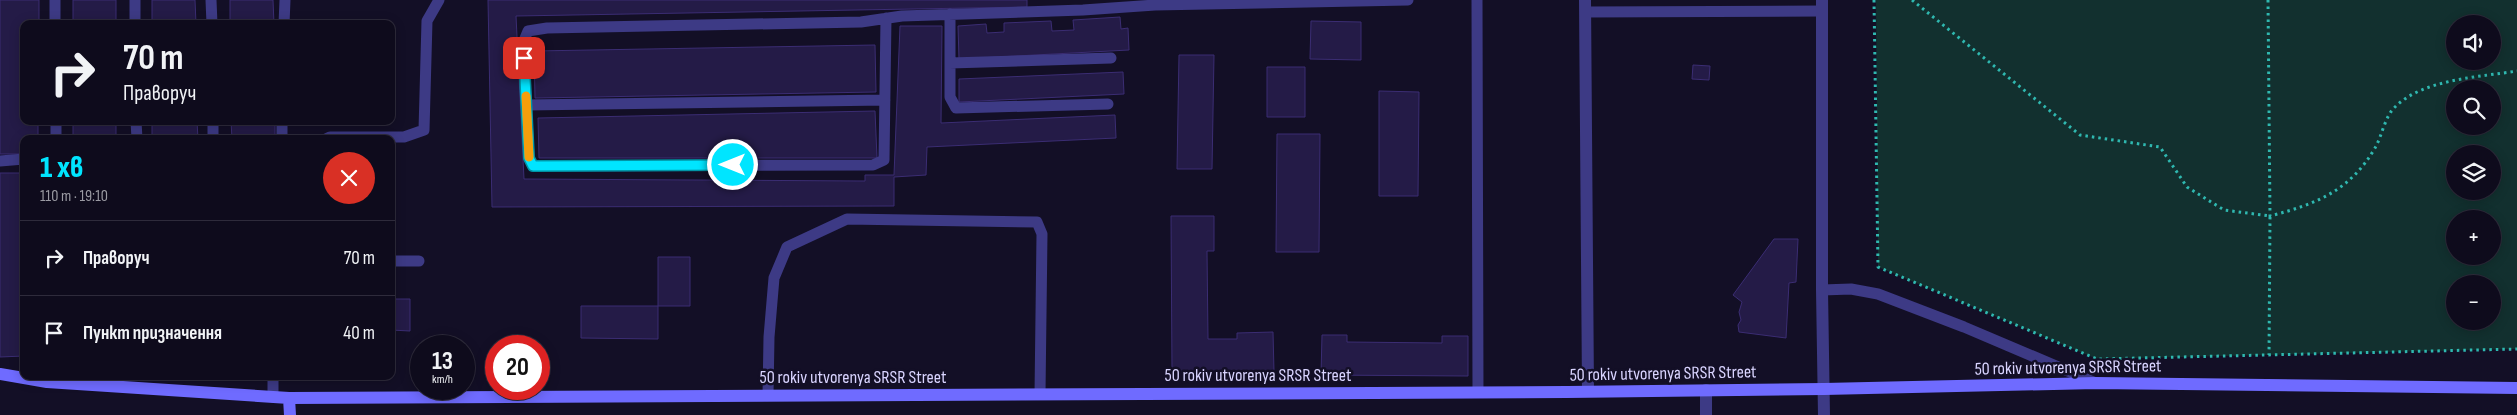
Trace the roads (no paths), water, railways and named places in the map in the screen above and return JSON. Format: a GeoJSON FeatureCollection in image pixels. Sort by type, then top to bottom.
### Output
{"type":"FeatureCollection","features":[{"type":"Feature","properties":{"kind":"main road","name":"50 rokiv utvorenya SRSR Street"},"geometry":{"type":"LineString","coordinates":[[0,374],[20,376]]}},
{"type":"Feature","properties":{"kind":"main road","name":"50 rokiv utvorenya SRSR Street"},"geometry":{"type":"LineString","coordinates":[[58,380],[123,382],[289,398],[1478,392],[1824,389],[2096,383],[2517,388]]}},
{"type":"Feature","properties":{"kind":"main road"},"geometry":{"type":"LineString","coordinates":[[289,398],[290,415]]}},
{"type":"Feature","properties":{"kind":"street"},"geometry":{"type":"LineString","coordinates":[[1822,5],[1824,415]]}},
{"type":"Feature","properties":{"kind":"street"},"geometry":{"type":"LineString","coordinates":[[1585,6],[1588,391]]}},
{"type":"Feature","properties":{"kind":"street"},"geometry":{"type":"LineString","coordinates":[[1706,390],[1706,415]]}},
{"type":"Feature","properties":{"kind":"lane"},"geometry":{"type":"LineString","coordinates":[[55,0],[55,20]]}},
{"type":"Feature","properties":{"kind":"lane"},"geometry":{"type":"LineString","coordinates":[[135,0],[135,20]]}},
{"type":"Feature","properties":{"kind":"lane"},"geometry":{"type":"LineString","coordinates":[[211,0],[212,20]]}},
{"type":"Feature","properties":{"kind":"lane"},"geometry":{"type":"LineString","coordinates":[[284,20],[285,0]]}},
{"type":"Feature","properties":{"kind":"lane"},"geometry":{"type":"LineString","coordinates":[[395,137],[404,137],[424,130],[427,21],[439,0]]}},
{"type":"Feature","properties":{"kind":"lane"},"geometry":{"type":"LineString","coordinates":[[886,18],[884,160],[873,165],[533,166],[529,158],[523,43],[528,31],[547,28],[861,22],[886,18],[950,14],[1155,5],[1408,0]]}},
{"type":"Feature","properties":{"kind":"lane"},"geometry":{"type":"LineString","coordinates":[[1477,0],[1478,392]]}},
{"type":"Feature","properties":{"kind":"lane"},"geometry":{"type":"LineString","coordinates":[[1585,6],[1822,5]]}},
{"type":"Feature","properties":{"kind":"lane"},"geometry":{"type":"LineString","coordinates":[[950,14],[950,97],[956,108],[1108,104]]}},
{"type":"Feature","properties":{"kind":"lane"},"geometry":{"type":"LineString","coordinates":[[950,63],[1111,58]]}},
{"type":"Feature","properties":{"kind":"lane"},"geometry":{"type":"LineString","coordinates":[[526,105],[885,100]]}},
{"type":"Feature","properties":{"kind":"lane"},"geometry":{"type":"LineString","coordinates":[[0,161],[20,159]]}},
{"type":"Feature","properties":{"kind":"lane"},"geometry":{"type":"LineString","coordinates":[[768,395],[769,338],[774,278],[782,256],[787,247],[847,219],[1037,222],[1042,234],[1040,394]]}},
{"type":"Feature","properties":{"kind":"lane"},"geometry":{"type":"LineString","coordinates":[[395,261],[419,261]]}},
{"type":"Feature","properties":{"kind":"lane"},"geometry":{"type":"LineString","coordinates":[[1822,290],[1851,289],[1878,294],[1964,327],[2096,383]]}},
{"type":"Feature","properties":{"kind":"lane"},"geometry":{"type":"LineString","coordinates":[[273,380],[273,397]]}}]}
